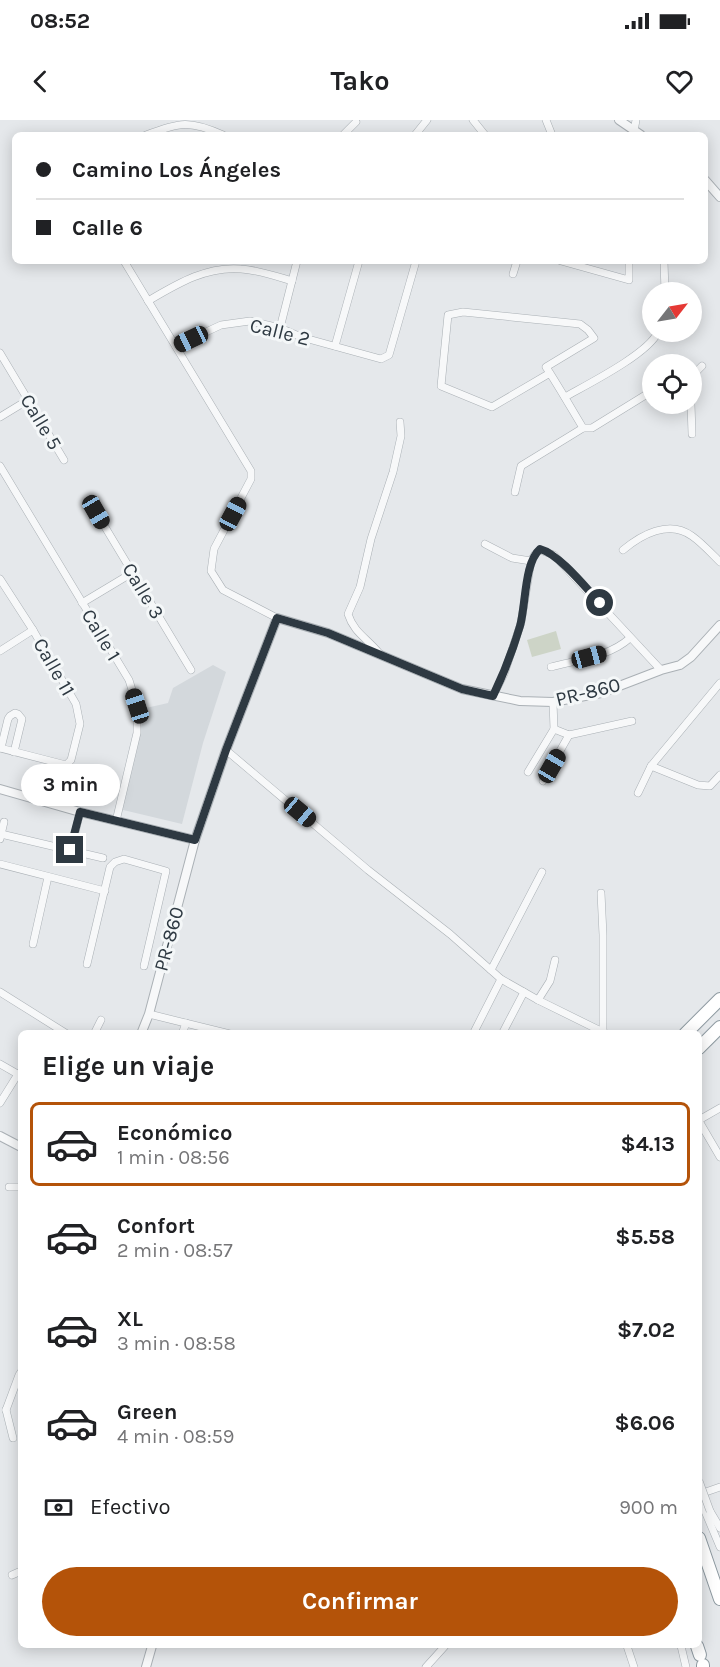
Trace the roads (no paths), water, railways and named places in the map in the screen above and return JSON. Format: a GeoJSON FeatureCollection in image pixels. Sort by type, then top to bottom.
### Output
{"type":"FeatureCollection","features":[{"type":"Feature","properties":{"kind":"highway"},"geometry":{"type":"LineString","coordinates":[[689,1030],[720,999]]}},
{"type":"Feature","properties":{"kind":"highway"},"geometry":{"type":"LineString","coordinates":[[702,1045],[720,1027]]}},
{"type":"Feature","properties":{"kind":"highway"},"geometry":{"type":"LineString","coordinates":[[702,1547],[720,1599]]}},
{"type":"Feature","properties":{"kind":"street"},"geometry":{"type":"LineString","coordinates":[[417,132],[427,120]]}},
{"type":"Feature","properties":{"kind":"street"},"geometry":{"type":"LineString","coordinates":[[473,120],[483,132]]}},
{"type":"Feature","properties":{"kind":"street"},"geometry":{"type":"LineString","coordinates":[[618,120],[636,132]]}},
{"type":"Feature","properties":{"kind":"street"},"geometry":{"type":"LineString","coordinates":[[154,132],[174,124],[193,122],[218,132]]}},
{"type":"Feature","properties":{"kind":"street"},"geometry":{"type":"LineString","coordinates":[[346,132],[356,122]]}},
{"type":"Feature","properties":{"kind":"street"},"geometry":{"type":"LineString","coordinates":[[708,183],[720,197]]}},
{"type":"Feature","properties":{"kind":"street"},"geometry":{"type":"LineString","coordinates":[[126,264],[251,471],[251,479],[214,549],[211,572],[223,590],[277,618]]}},
{"type":"Feature","properties":{"kind":"street"},"geometry":{"type":"LineString","coordinates":[[280,328],[296,264]]}},
{"type":"Feature","properties":{"kind":"street"},"geometry":{"type":"LineString","coordinates":[[335,346],[358,264]]}},
{"type":"Feature","properties":{"kind":"street","name":"Calle 2"},"geometry":{"type":"LineString","coordinates":[[176,346],[221,325],[250,321],[381,359],[389,355],[415,264]]}},
{"type":"Feature","properties":{"kind":"street"},"geometry":{"type":"LineString","coordinates":[[513,274],[516,264]]}},
{"type":"Feature","properties":{"kind":"street"},"geometry":{"type":"LineString","coordinates":[[582,264],[629,280],[628,264]]}},
{"type":"Feature","properties":{"kind":"street"},"geometry":{"type":"LineString","coordinates":[[664,264],[665,282]]}},
{"type":"Feature","properties":{"kind":"street"},"geometry":{"type":"LineString","coordinates":[[148,301],[204,273],[225,269],[245,269],[292,281]]}},
{"type":"Feature","properties":{"kind":"street"},"geometry":{"type":"LineString","coordinates":[[550,373],[492,407],[441,386],[448,315],[462,312],[580,324],[588,330],[594,338],[546,367],[550,373],[565,397],[583,428]]}},
{"type":"Feature","properties":{"kind":"street"},"geometry":{"type":"LineString","coordinates":[[565,397],[631,358],[651,342]]}},
{"type":"Feature","properties":{"kind":"street","name":"Calle 5"},"geometry":{"type":"LineString","coordinates":[[0,353],[64,460]]}},
{"type":"Feature","properties":{"kind":"street"},"geometry":{"type":"LineString","coordinates":[[515,492],[521,466],[583,428],[592,428],[642,397]]}},
{"type":"Feature","properties":{"kind":"street"},"geometry":{"type":"LineString","coordinates":[[0,417],[28,400]]}},
{"type":"Feature","properties":{"kind":"street"},"geometry":{"type":"LineString","coordinates":[[691,414],[692,434]]}},
{"type":"Feature","properties":{"kind":"street"},"geometry":{"type":"LineString","coordinates":[[379,653],[352,626],[348,614],[360,588],[371,539],[393,472],[401,436],[400,422]]}},
{"type":"Feature","properties":{"kind":"street","name":"Calle 1"},"geometry":{"type":"LineString","coordinates":[[0,466],[129,680],[137,706],[137,734],[116,821]]}},
{"type":"Feature","properties":{"kind":"street","name":"Calle 3"},"geometry":{"type":"LineString","coordinates":[[96,512],[191,670]]}},
{"type":"Feature","properties":{"kind":"street"},"geometry":{"type":"LineString","coordinates":[[622,550],[647,533],[670,529],[692,535],[720,562]]}},
{"type":"Feature","properties":{"kind":"street"},"geometry":{"type":"LineString","coordinates":[[485,544],[512,558],[531,561]]}},
{"type":"Feature","properties":{"kind":"street"},"geometry":{"type":"LineString","coordinates":[[493,696],[504,674],[521,623],[531,561],[540,549],[554,555],[661,670]]}},
{"type":"Feature","properties":{"kind":"street"},"geometry":{"type":"LineString","coordinates":[[82,603],[132,573]]}},
{"type":"Feature","properties":{"kind":"street","name":"Calle 11"},"geometry":{"type":"LineString","coordinates":[[1,582],[33,630],[76,704],[80,724],[71,760],[66,765],[14,752]]}},
{"type":"Feature","properties":{"kind":"street","name":"PR-860"},"geometry":{"type":"LineString","coordinates":[[143,1030],[149,1014],[195,840],[226,750],[277,618],[328,633],[462,689],[520,701],[553,702],[601,693],[680,664],[691,657],[720,625]]}},
{"type":"Feature","properties":{"kind":"street"},"geometry":{"type":"LineString","coordinates":[[0,651],[33,630]]}},
{"type":"Feature","properties":{"kind":"street"},"geometry":{"type":"LineString","coordinates":[[551,667],[608,652],[621,646],[630,638]]}},
{"type":"Feature","properties":{"kind":"street"},"geometry":{"type":"LineString","coordinates":[[638,792],[651,766],[720,683]]}},
{"type":"Feature","properties":{"kind":"street"},"geometry":{"type":"LineString","coordinates":[[528,772],[554,729],[553,702]]}},
{"type":"Feature","properties":{"kind":"street"},"geometry":{"type":"LineString","coordinates":[[15,713],[18,714],[22,719],[14,752],[0,748],[8,719],[15,713]]}},
{"type":"Feature","properties":{"kind":"street"},"geometry":{"type":"LineString","coordinates":[[554,729],[569,735],[632,721]]}},
{"type":"Feature","properties":{"kind":"street"},"geometry":{"type":"LineString","coordinates":[[543,781],[569,735]]}},
{"type":"Feature","properties":{"kind":"street"},"geometry":{"type":"LineString","coordinates":[[226,750],[368,870],[450,934],[501,979],[538,1000],[601,1030]]}},
{"type":"Feature","properties":{"kind":"street"},"geometry":{"type":"LineString","coordinates":[[651,766],[698,785],[710,786],[720,775]]}},
{"type":"Feature","properties":{"kind":"street"},"geometry":{"type":"LineString","coordinates":[[0,789],[80,812],[195,840]]}},
{"type":"Feature","properties":{"kind":"street"},"geometry":{"type":"LineString","coordinates":[[70,850],[80,812]]}},
{"type":"Feature","properties":{"kind":"street"},"geometry":{"type":"LineString","coordinates":[[4,822],[1,836],[103,858]]}},
{"type":"Feature","properties":{"kind":"street"},"geometry":{"type":"LineString","coordinates":[[87,964],[110,867],[124,859],[166,871],[144,966]]}},
{"type":"Feature","properties":{"kind":"street"},"geometry":{"type":"LineString","coordinates":[[0,864],[105,891]]}},
{"type":"Feature","properties":{"kind":"street"},"geometry":{"type":"LineString","coordinates":[[491,970],[542,872]]}},
{"type":"Feature","properties":{"kind":"street"},"geometry":{"type":"LineString","coordinates":[[33,944],[48,877]]}},
{"type":"Feature","properties":{"kind":"street"},"geometry":{"type":"LineString","coordinates":[[601,893],[605,1030]]}},
{"type":"Feature","properties":{"kind":"street"},"geometry":{"type":"LineString","coordinates":[[538,1000],[550,981],[555,960]]}},
{"type":"Feature","properties":{"kind":"street"},"geometry":{"type":"LineString","coordinates":[[475,1030],[501,979]]}},
{"type":"Feature","properties":{"kind":"street"},"geometry":{"type":"LineString","coordinates":[[0,992],[61,1030]]}},
{"type":"Feature","properties":{"kind":"street"},"geometry":{"type":"LineString","coordinates":[[504,1030],[524,992]]}},
{"type":"Feature","properties":{"kind":"street"},"geometry":{"type":"LineString","coordinates":[[149,1014],[214,1030]]}},
{"type":"Feature","properties":{"kind":"street"},"geometry":{"type":"LineString","coordinates":[[96,1030],[101,1020]]}},
{"type":"Feature","properties":{"kind":"street"},"geometry":{"type":"LineString","coordinates":[[183,1030],[186,1023]]}},
{"type":"Feature","properties":{"kind":"street"},"geometry":{"type":"LineString","coordinates":[[0,1064],[18,1074]]}},
{"type":"Feature","properties":{"kind":"street"},"geometry":{"type":"LineString","coordinates":[[0,1103],[18,1076]]}},
{"type":"Feature","properties":{"kind":"street"},"geometry":{"type":"LineString","coordinates":[[702,1118],[720,1108]]}},
{"type":"Feature","properties":{"kind":"street"},"geometry":{"type":"LineString","coordinates":[[702,1125],[720,1157]]}},
{"type":"Feature","properties":{"kind":"street"},"geometry":{"type":"LineString","coordinates":[[0,1136],[18,1145]]}},
{"type":"Feature","properties":{"kind":"street"},"geometry":{"type":"LineString","coordinates":[[9,1187],[18,1187]]}},
{"type":"Feature","properties":{"kind":"street"},"geometry":{"type":"LineString","coordinates":[[13,1438],[3,1410],[18,1377]]}},
{"type":"Feature","properties":{"kind":"street"},"geometry":{"type":"LineString","coordinates":[[702,1495],[720,1487]]}},
{"type":"Feature","properties":{"kind":"street"},"geometry":{"type":"LineString","coordinates":[[702,1492],[720,1547]]}},
{"type":"Feature","properties":{"kind":"street"},"geometry":{"type":"LineString","coordinates":[[702,1502],[720,1528]]}},
{"type":"Feature","properties":{"kind":"street"},"geometry":{"type":"LineString","coordinates":[[12,1575],[18,1572]]}},
{"type":"Feature","properties":{"kind":"street"},"geometry":{"type":"LineString","coordinates":[[146,1667],[151,1648]]}},
{"type":"Feature","properties":{"kind":"street"},"geometry":{"type":"LineString","coordinates":[[426,1667],[443,1648]]}},
{"type":"Feature","properties":{"kind":"street"},"geometry":{"type":"LineString","coordinates":[[628,1648],[634,1667]]}},
{"type":"Feature","properties":{"kind":"street"},"geometry":{"type":"LineString","coordinates":[[682,1648],[687,1667]]}}]}
